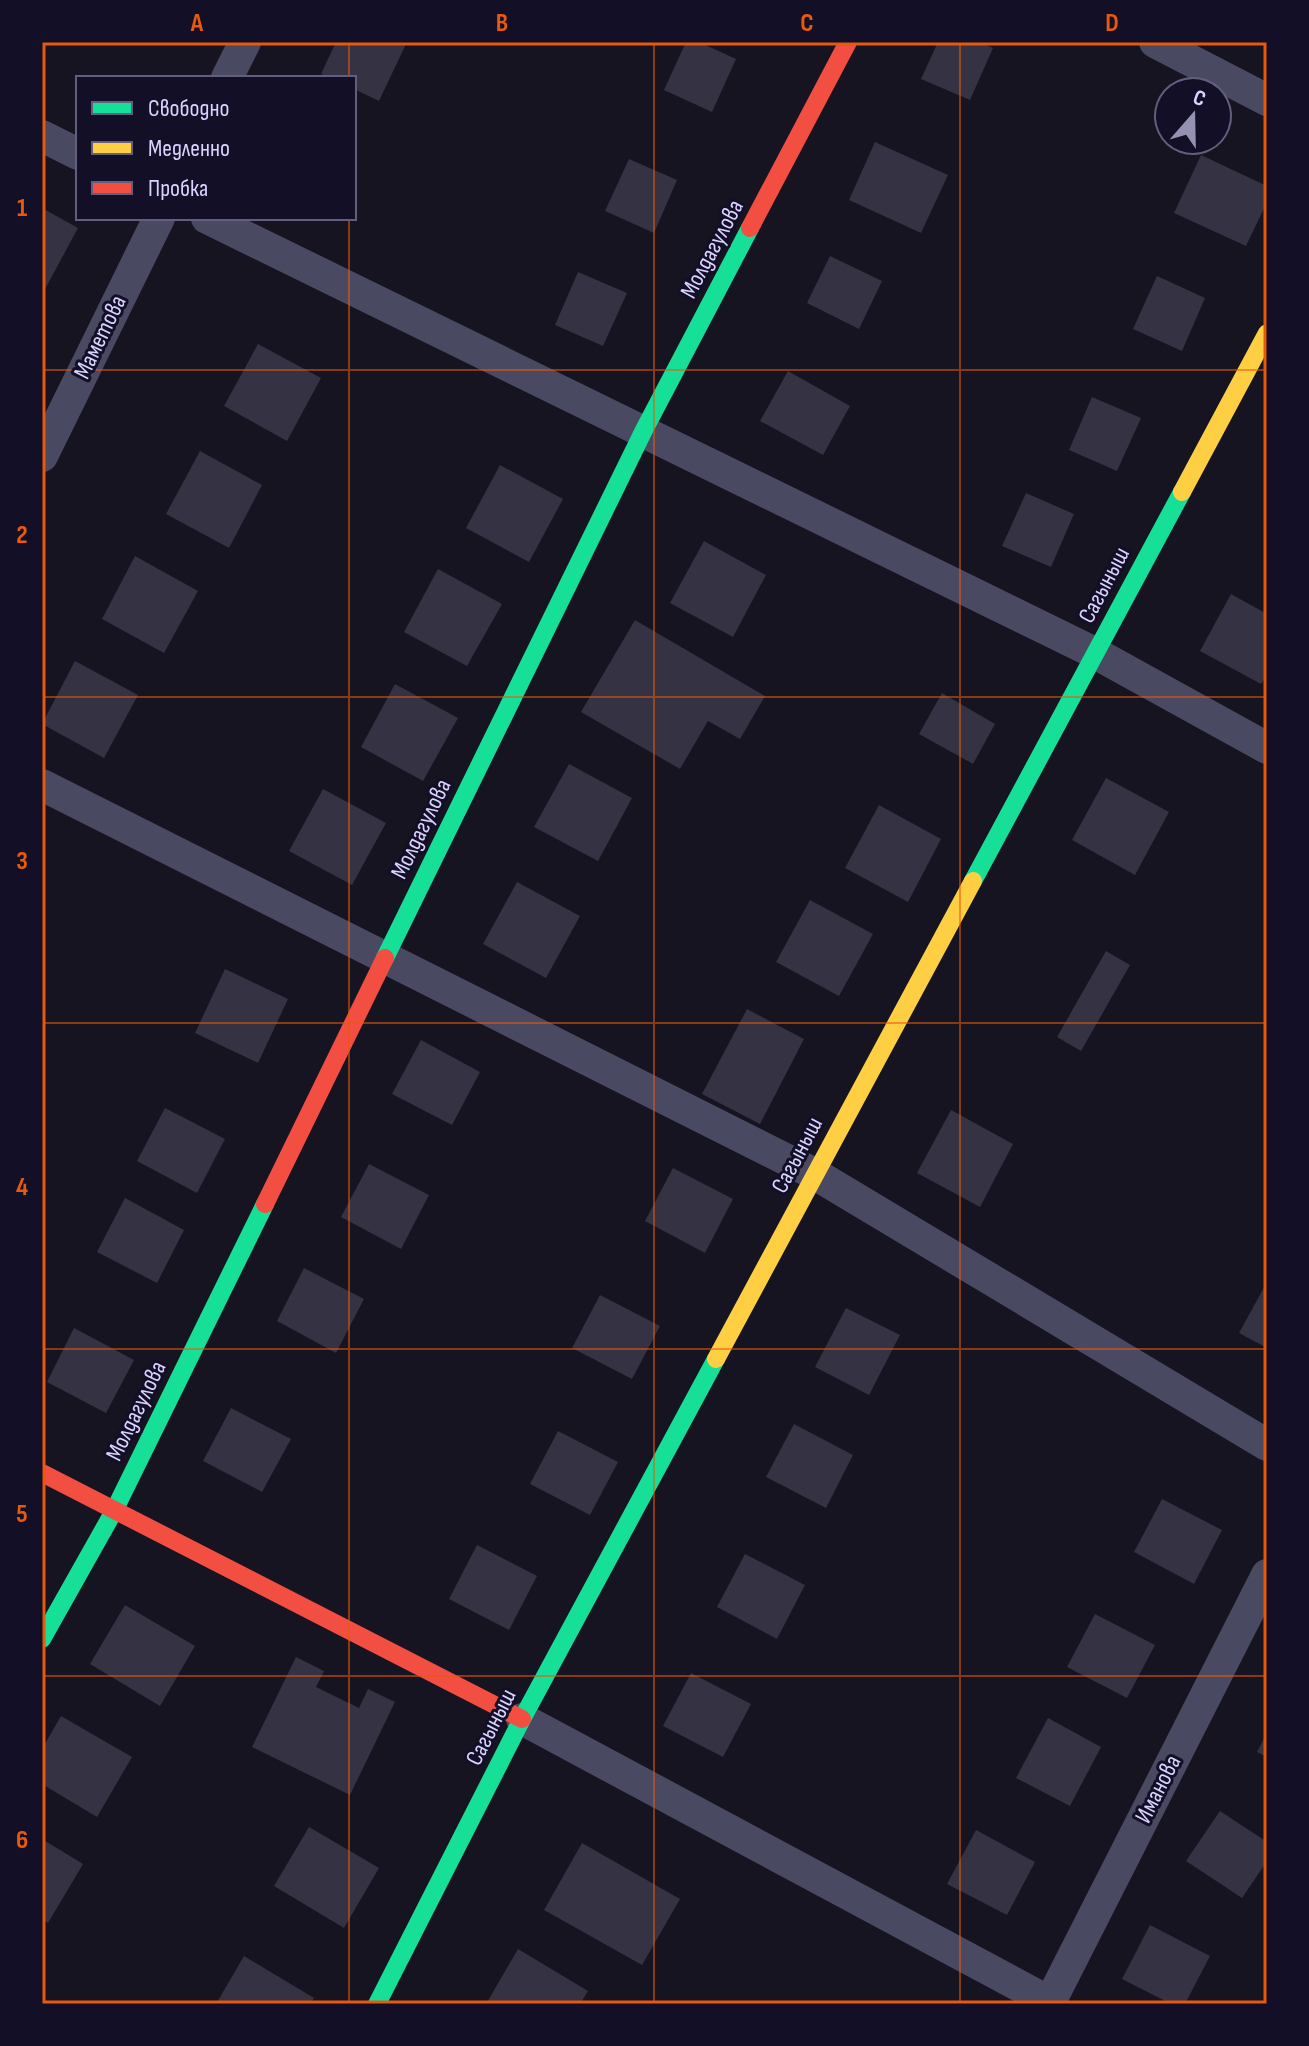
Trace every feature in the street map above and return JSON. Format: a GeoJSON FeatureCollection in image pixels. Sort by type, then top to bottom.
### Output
{"type":"FeatureCollection","features":[{"type":"Feature","properties":{"kind":"street"},"geometry":{"type":"LineString","coordinates":[[228,76],[245,42]]}},
{"type":"Feature","properties":{"kind":"street","name":"Молдагулова"},"geometry":{"type":"LineString","coordinates":[[42,1639],[114,1511],[644,430],[848,42]]}},
{"type":"Feature","properties":{"kind":"street"},"geometry":{"type":"LineString","coordinates":[[1155,42],[1267,100]]}},
{"type":"Feature","properties":{"kind":"street"},"geometry":{"type":"LineString","coordinates":[[42,136],[76,153]]}},
{"type":"Feature","properties":{"kind":"street","name":"Маметова"},"geometry":{"type":"LineString","coordinates":[[42,456],[158,220]]}},
{"type":"Feature","properties":{"kind":"street"},"geometry":{"type":"LineString","coordinates":[[211,220],[1095,653],[1267,748]]}},
{"type":"Feature","properties":{"kind":"street","name":"Сагыныш"},"geometry":{"type":"LineString","coordinates":[[377,2004],[522,1719],[1267,333]]}},
{"type":"Feature","properties":{"kind":"street"},"geometry":{"type":"LineString","coordinates":[[42,785],[815,1174],[1267,1445]]}},
{"type":"Feature","properties":{"kind":"street"},"geometry":{"type":"LineString","coordinates":[[42,1473],[522,1719],[1051,2003]]}},
{"type":"Feature","properties":{"kind":"street","name":"Иманова"},"geometry":{"type":"LineString","coordinates":[[1051,2003],[1267,1575]]}},
{"type":"Feature","properties":{"kind":"building"},"geometry":{"type":"Polygon","coordinates":[[[336,42],[407,42],[379,101],[356,90],[356,76],[321,74],[336,42]]]}},
{"type":"Feature","properties":{"kind":"building"},"geometry":{"type":"Polygon","coordinates":[[[686,42],[699,42],[736,59],[712,112],[664,90],[686,42]]]}},
{"type":"Feature","properties":{"kind":"building"},"geometry":{"type":"Polygon","coordinates":[[[938,42],[981,42],[993,48],[970,100],[921,79],[938,42]]]}},
{"type":"Feature","properties":{"kind":"building"},"geometry":{"type":"Polygon","coordinates":[[[875,142],[948,175],[921,233],[849,200],[875,142]]]}},
{"type":"Feature","properties":{"kind":"building"},"geometry":{"type":"Polygon","coordinates":[[[1201,156],[1267,186],[1267,202],[1246,246],[1174,213],[1201,156]]]}},
{"type":"Feature","properties":{"kind":"building"},"geometry":{"type":"Polygon","coordinates":[[[629,159],[677,180],[654,233],[605,211],[629,159]]]}},
{"type":"Feature","properties":{"kind":"building"},"geometry":{"type":"Polygon","coordinates":[[[42,208],[78,228],[44,291],[42,289],[42,208]]]}},
{"type":"Feature","properties":{"kind":"building"},"geometry":{"type":"Polygon","coordinates":[[[830,256],[882,281],[859,329],[807,303],[830,256]]]}},
{"type":"Feature","properties":{"kind":"building"},"geometry":{"type":"Polygon","coordinates":[[[578,272],[627,293],[603,346],[555,325],[578,272]]]}},
{"type":"Feature","properties":{"kind":"building"},"geometry":{"type":"Polygon","coordinates":[[[1157,276],[1205,298],[1182,351],[1133,329],[1157,276]]]}},
{"type":"Feature","properties":{"kind":"building"},"geometry":{"type":"Polygon","coordinates":[[[258,344],[321,378],[287,441],[224,406],[258,344]]]}},
{"type":"Feature","properties":{"kind":"building"},"geometry":{"type":"Polygon","coordinates":[[[788,371],[850,406],[823,455],[760,421],[788,371]]]}},
{"type":"Feature","properties":{"kind":"building"},"geometry":{"type":"Polygon","coordinates":[[[1092,397],[1141,418],[1117,471],[1069,450],[1092,397]]]}},
{"type":"Feature","properties":{"kind":"building"},"geometry":{"type":"Polygon","coordinates":[[[200,451],[262,485],[229,548],[166,514],[200,451]]]}},
{"type":"Feature","properties":{"kind":"building"},"geometry":{"type":"Polygon","coordinates":[[[500,465],[563,499],[529,562],[466,528],[500,465]]]}},
{"type":"Feature","properties":{"kind":"building"},"geometry":{"type":"Polygon","coordinates":[[[1026,493],[1074,514],[1051,567],[1002,546],[1026,493]]]}},
{"type":"Feature","properties":{"kind":"building"},"geometry":{"type":"Polygon","coordinates":[[[704,541],[766,575],[733,637],[670,603],[704,541]]]}},
{"type":"Feature","properties":{"kind":"building"},"geometry":{"type":"Polygon","coordinates":[[[135,556],[198,591],[164,653],[102,619],[135,556]]]}},
{"type":"Feature","properties":{"kind":"building"},"geometry":{"type":"Polygon","coordinates":[[[438,569],[502,604],[467,666],[404,632],[438,569]]]}},
{"type":"Feature","properties":{"kind":"building"},"geometry":{"type":"Polygon","coordinates":[[[1231,594],[1267,614],[1267,674],[1261,684],[1200,651],[1231,594]]]}},
{"type":"Feature","properties":{"kind":"building"},"geometry":{"type":"Polygon","coordinates":[[[635,620],[765,696],[740,739],[708,721],[680,769],[581,712],[635,620]]]}},
{"type":"Feature","properties":{"kind":"building"},"geometry":{"type":"Polygon","coordinates":[[[75,661],[138,695],[104,758],[42,724],[75,661]]]}},
{"type":"Feature","properties":{"kind":"building"},"geometry":{"type":"Polygon","coordinates":[[[395,684],[458,718],[423,781],[361,747],[395,684]]]}},
{"type":"Feature","properties":{"kind":"building"},"geometry":{"type":"Polygon","coordinates":[[[942,693],[995,724],[973,764],[919,734],[942,693]]]}},
{"type":"Feature","properties":{"kind":"building"},"geometry":{"type":"Polygon","coordinates":[[[569,764],[632,798],[598,861],[534,827],[569,764]]]}},
{"type":"Feature","properties":{"kind":"building"},"geometry":{"type":"Polygon","coordinates":[[[1106,778],[1169,812],[1135,875],[1072,840],[1106,778]]]}},
{"type":"Feature","properties":{"kind":"building"},"geometry":{"type":"Polygon","coordinates":[[[323,789],[386,823],[352,885],[289,851],[323,789]]]}},
{"type":"Feature","properties":{"kind":"building"},"geometry":{"type":"Polygon","coordinates":[[[879,805],[941,839],[908,902],[845,868],[879,805]]]}},
{"type":"Feature","properties":{"kind":"building"},"geometry":{"type":"Polygon","coordinates":[[[517,882],[580,916],[546,978],[483,944],[517,882]]]}},
{"type":"Feature","properties":{"kind":"building"},"geometry":{"type":"Polygon","coordinates":[[[810,900],[873,934],[839,996],[776,962],[810,900]]]}},
{"type":"Feature","properties":{"kind":"building"},"geometry":{"type":"Polygon","coordinates":[[[1106,951],[1130,965],[1081,1051],[1057,1037],[1106,951]]]}},
{"type":"Feature","properties":{"kind":"building"},"geometry":{"type":"Polygon","coordinates":[[[225,969],[288,999],[258,1063],[195,1033],[225,969]]]}},
{"type":"Feature","properties":{"kind":"building"},"geometry":{"type":"Polygon","coordinates":[[[747,1009],[804,1039],[760,1124],[702,1094],[747,1009]]]}},
{"type":"Feature","properties":{"kind":"building"},"geometry":{"type":"Polygon","coordinates":[[[421,1040],[480,1072],[452,1125],[392,1094],[421,1040]]]}},
{"type":"Feature","properties":{"kind":"building"},"geometry":{"type":"Polygon","coordinates":[[[165,1108],[225,1139],[197,1193],[137,1161],[165,1108]]]}},
{"type":"Feature","properties":{"kind":"building"},"geometry":{"type":"Polygon","coordinates":[[[951,1110],[1013,1144],[980,1207],[917,1173],[951,1110]]]}},
{"type":"Feature","properties":{"kind":"building"},"geometry":{"type":"Polygon","coordinates":[[[369,1164],[429,1195],[401,1249],[341,1217],[369,1164]]]}},
{"type":"Feature","properties":{"kind":"building"},"geometry":{"type":"Polygon","coordinates":[[[673,1168],[733,1199],[705,1253],[645,1221],[673,1168]]]}},
{"type":"Feature","properties":{"kind":"building"},"geometry":{"type":"Polygon","coordinates":[[[125,1198],[184,1230],[157,1283],[97,1252],[125,1198]]]}},
{"type":"Feature","properties":{"kind":"building"},"geometry":{"type":"Polygon","coordinates":[[[304,1268],[364,1299],[336,1353],[277,1321],[304,1268]]]}},
{"type":"Feature","properties":{"kind":"building"},"geometry":{"type":"Polygon","coordinates":[[[1267,1282],[1267,1348],[1239,1333],[1267,1282]]]}},
{"type":"Feature","properties":{"kind":"building"},"geometry":{"type":"Polygon","coordinates":[[[600,1295],[660,1326],[632,1379],[572,1348],[600,1295]]]}},
{"type":"Feature","properties":{"kind":"building"},"geometry":{"type":"Polygon","coordinates":[[[846,1308],[900,1335],[869,1395],[815,1367],[846,1308]]]}},
{"type":"Feature","properties":{"kind":"building"},"geometry":{"type":"Polygon","coordinates":[[[74,1328],[134,1360],[106,1413],[47,1382],[74,1328]]]}},
{"type":"Feature","properties":{"kind":"building"},"geometry":{"type":"Polygon","coordinates":[[[231,1408],[291,1439],[262,1492],[203,1461],[231,1408]]]}},
{"type":"Feature","properties":{"kind":"building"},"geometry":{"type":"Polygon","coordinates":[[[794,1424],[853,1455],[826,1508],[766,1477],[794,1424]]]}},
{"type":"Feature","properties":{"kind":"building"},"geometry":{"type":"Polygon","coordinates":[[[558,1431],[618,1462],[590,1515],[530,1484],[558,1431]]]}},
{"type":"Feature","properties":{"kind":"building"},"geometry":{"type":"Polygon","coordinates":[[[1162,1499],[1222,1530],[1194,1584],[1134,1552],[1162,1499]]]}},
{"type":"Feature","properties":{"kind":"building"},"geometry":{"type":"Polygon","coordinates":[[[477,1545],[537,1576],[509,1630],[449,1599],[477,1545]]]}},
{"type":"Feature","properties":{"kind":"building"},"geometry":{"type":"Polygon","coordinates":[[[745,1554],[805,1585],[777,1639],[717,1607],[745,1554]]]}},
{"type":"Feature","properties":{"kind":"building"},"geometry":{"type":"Polygon","coordinates":[[[125,1605],[195,1646],[160,1706],[90,1664],[125,1605]]]}},
{"type":"Feature","properties":{"kind":"building"},"geometry":{"type":"Polygon","coordinates":[[[1095,1614],[1155,1645],[1127,1698],[1067,1667],[1095,1614]]]}},
{"type":"Feature","properties":{"kind":"building"},"geometry":{"type":"Polygon","coordinates":[[[296,1657],[324,1671],[316,1687],[359,1708],[368,1689],[395,1702],[350,1795],[252,1747],[296,1657]]]}},
{"type":"Feature","properties":{"kind":"building"},"geometry":{"type":"Polygon","coordinates":[[[691,1673],[751,1704],[723,1757],[663,1726],[691,1673]]]}},
{"type":"Feature","properties":{"kind":"building"},"geometry":{"type":"Polygon","coordinates":[[[61,1716],[132,1757],[97,1817],[42,1784],[42,1749],[61,1716]]]}},
{"type":"Feature","properties":{"kind":"building"},"geometry":{"type":"Polygon","coordinates":[[[1048,1718],[1101,1747],[1070,1806],[1016,1778],[1048,1718]]]}},
{"type":"Feature","properties":{"kind":"building"},"geometry":{"type":"Polygon","coordinates":[[[1267,1733],[1267,1757],[1257,1752],[1267,1733]]]}},
{"type":"Feature","properties":{"kind":"building"},"geometry":{"type":"Polygon","coordinates":[[[1220,1811],[1267,1842],[1267,1861],[1242,1898],[1186,1861],[1220,1811]]]}},
{"type":"Feature","properties":{"kind":"building"},"geometry":{"type":"Polygon","coordinates":[[[309,1827],[379,1868],[344,1928],[274,1886],[309,1827]]]}},
{"type":"Feature","properties":{"kind":"building"},"geometry":{"type":"Polygon","coordinates":[[[976,1830],[1035,1862],[1007,1915],[947,1884],[976,1830]]]}},
{"type":"Feature","properties":{"kind":"building"},"geometry":{"type":"Polygon","coordinates":[[[42,1839],[83,1864],[48,1923],[42,1919],[42,1839]]]}},
{"type":"Feature","properties":{"kind":"building"},"geometry":{"type":"Polygon","coordinates":[[[582,1843],[680,1899],[642,1965],[544,1910],[582,1843]]]}},
{"type":"Feature","properties":{"kind":"building"},"geometry":{"type":"Polygon","coordinates":[[[1150,1925],[1210,1956],[1185,2004],[1171,2004],[1122,1979],[1150,1925]]]}},
{"type":"Feature","properties":{"kind":"building"},"geometry":{"type":"Polygon","coordinates":[[[518,1949],[588,1991],[580,2004],[486,2004],[518,1949]]]}},
{"type":"Feature","properties":{"kind":"building"},"geometry":{"type":"Polygon","coordinates":[[[244,1956],[314,1998],[310,2004],[216,2004],[244,1956]]]}},
{"type":"Feature","properties":{"kind":"traffic: fast"},"geometry":{"type":"LineString","coordinates":[[385,958],[644,430],[750,228]]}},
{"type":"Feature","properties":{"kind":"traffic: fast"},"geometry":{"type":"LineString","coordinates":[[973,881],[1182,492]]}},
{"type":"Feature","properties":{"kind":"traffic: fast"},"geometry":{"type":"LineString","coordinates":[[42,1639],[114,1511],[265,1204]]}},
{"type":"Feature","properties":{"kind":"traffic: fast"},"geometry":{"type":"LineString","coordinates":[[377,2004],[522,1719],[716,1359]]}},
{"type":"Feature","properties":{"kind":"traffic: slow"},"geometry":{"type":"LineString","coordinates":[[1182,492],[1267,333]]}},
{"type":"Feature","properties":{"kind":"traffic: slow"},"geometry":{"type":"LineString","coordinates":[[716,1359],[973,881]]}},
{"type":"Feature","properties":{"kind":"traffic: jam"},"geometry":{"type":"LineString","coordinates":[[750,228],[848,42]]}},
{"type":"Feature","properties":{"kind":"traffic: jam"},"geometry":{"type":"LineString","coordinates":[[265,1204],[385,958]]}},
{"type":"Feature","properties":{"kind":"traffic: jam"},"geometry":{"type":"LineString","coordinates":[[42,1473],[522,1719]]}}]}
